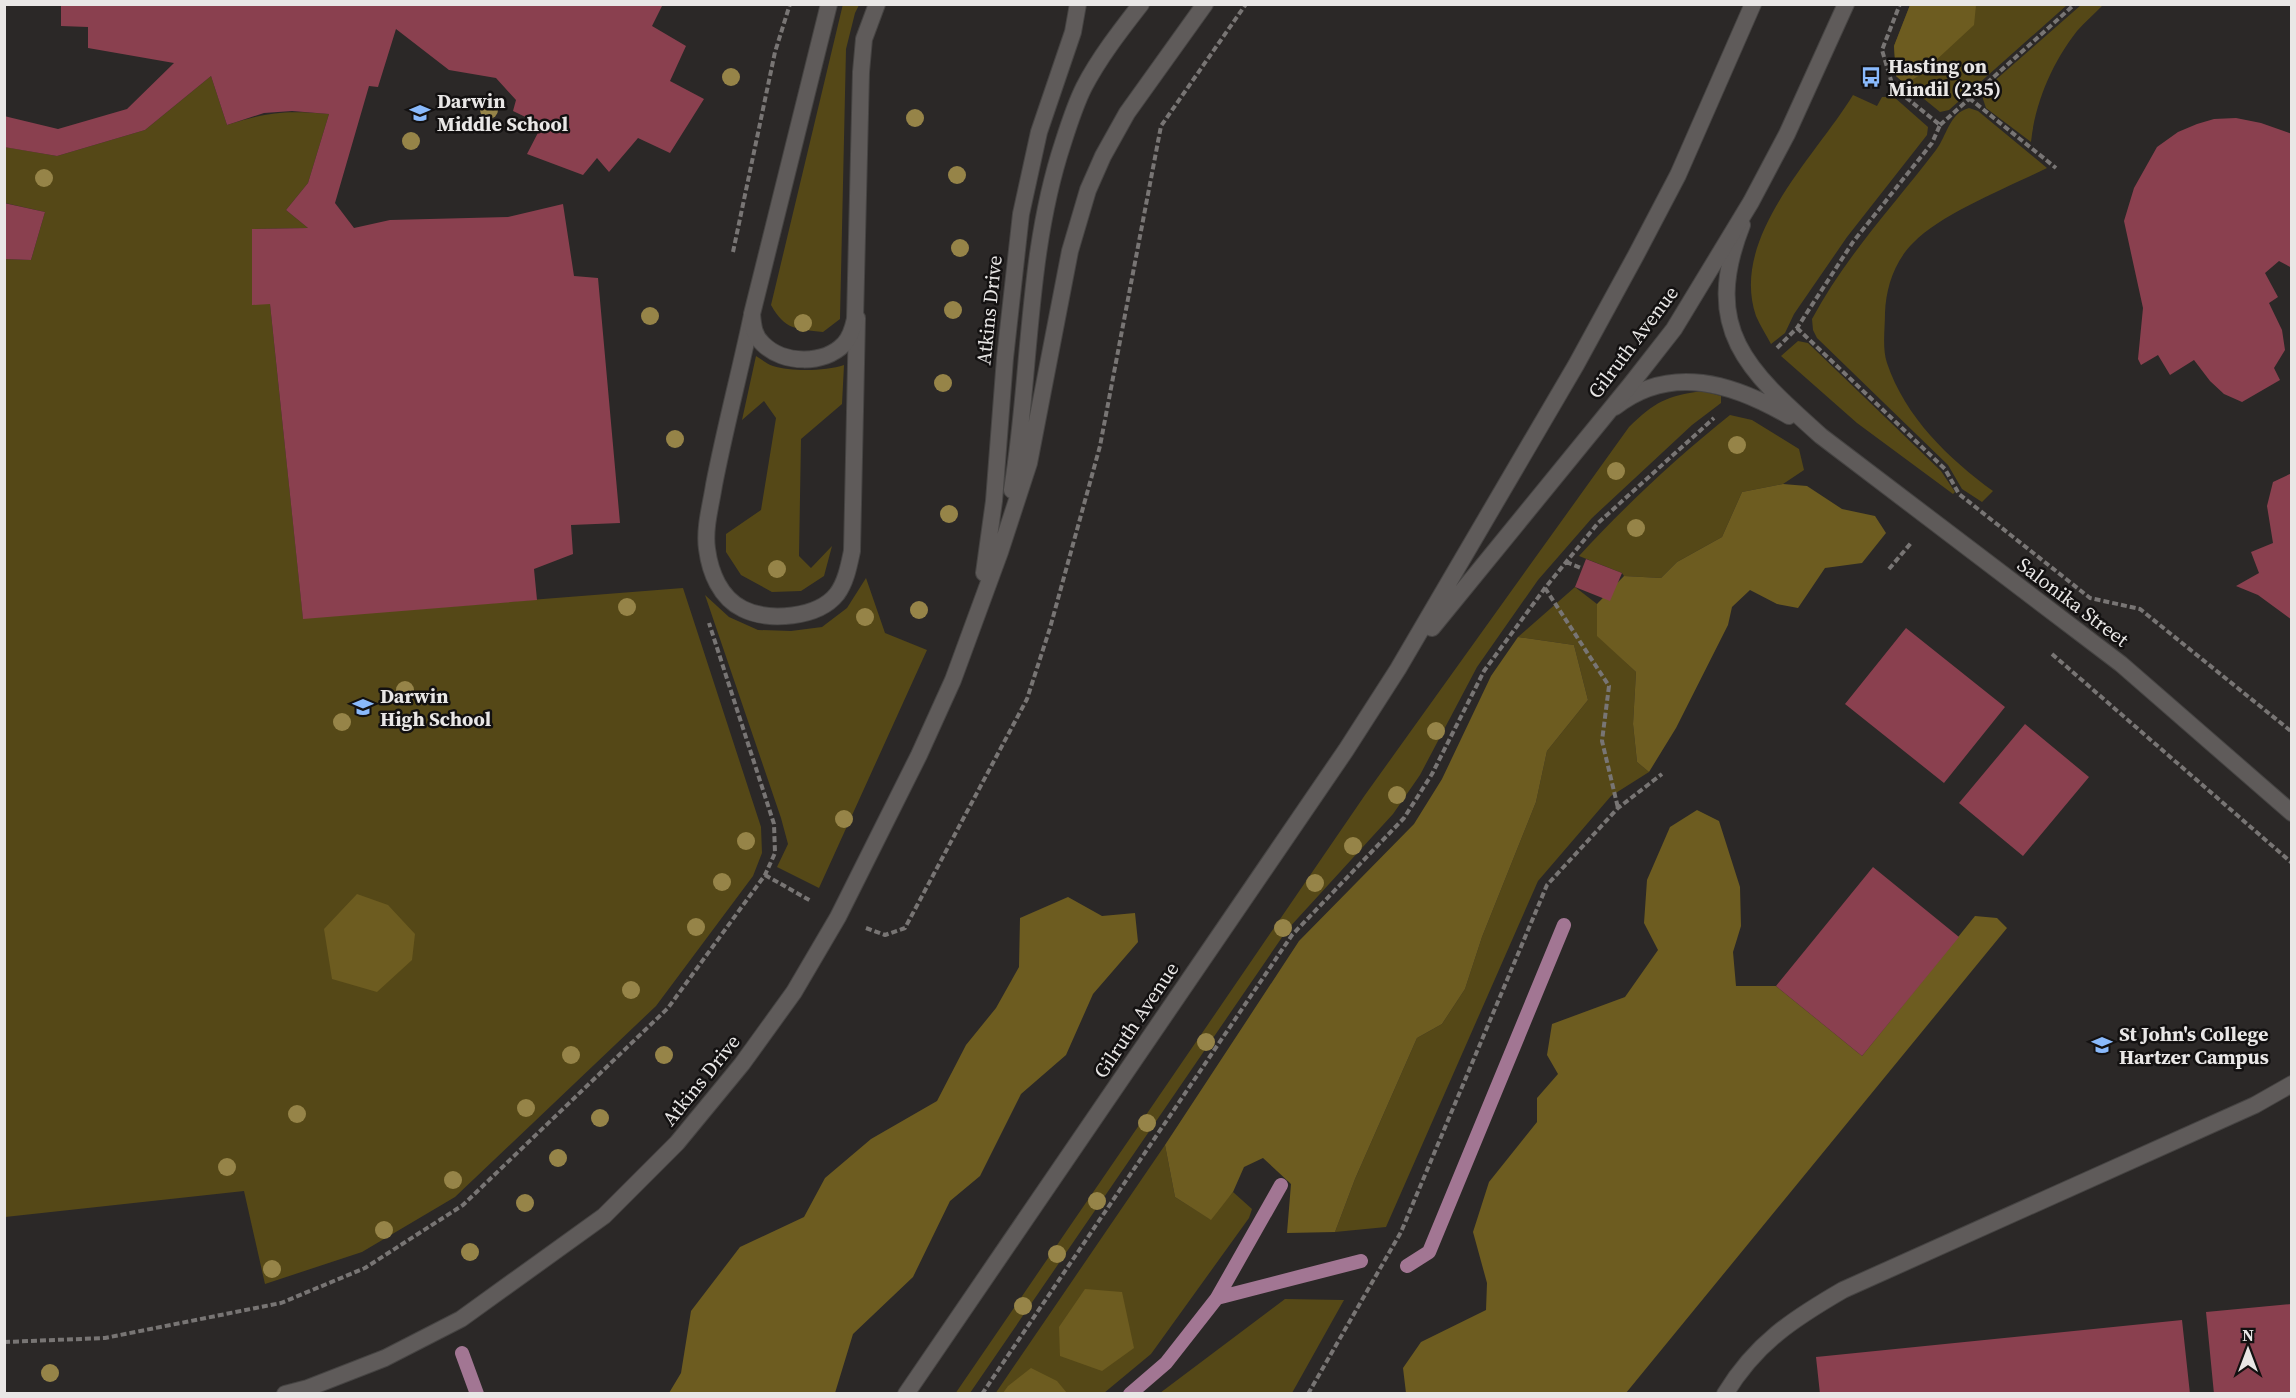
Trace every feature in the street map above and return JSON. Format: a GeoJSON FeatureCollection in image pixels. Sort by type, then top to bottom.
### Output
{"type":"FeatureCollection","features":[{"type":"Feature","properties":{"kind":"street"},"geometry":{"type":"LineString","coordinates":[[829,4],[723,436],[708,520],[706,547],[716,583],[729,599],[743,609],[760,614],[796,615],[811,612],[826,604],[837,594],[844,580],[852,551],[861,72],[864,39],[876,4]]}},
{"type":"Feature","properties":{"kind":"street","name":"Atkins Drive"},"geometry":{"type":"LineString","coordinates":[[972,626],[989,549],[1014,273],[1026,185],[1039,132],[1072,32],[1078,4]]}},
{"type":"Feature","properties":{"kind":"street","name":"Atkins Drive"},"geometry":{"type":"LineString","coordinates":[[1000,552],[1018,450],[1034,287],[1046,203],[1067,130],[1084,88],[1113,40],[1141,4]]}},
{"type":"Feature","properties":{"kind":"street","name":"Atkins Drive"},"geometry":{"type":"LineString","coordinates":[[285,1394],[308,1388],[385,1358],[461,1319],[604,1216],[677,1143],[742,1064],[795,992],[838,917],[919,755],[953,680],[1000,552],[1029,463],[1070,251],[1088,190],[1103,156],[1127,113],[1205,4]]}},
{"type":"Feature","properties":{"kind":"street"},"geometry":{"type":"LineString","coordinates":[[1710,102],[1740,4]]}},
{"type":"Feature","properties":{"kind":"street","name":"Gilruth Avenue"},"geometry":{"type":"LineString","coordinates":[[906,1394],[1339,760],[1398,669],[1587,345],[1678,175],[1753,4]]}},
{"type":"Feature","properties":{"kind":"street","name":"Gilruth Avenue"},"geometry":{"type":"LineString","coordinates":[[1398,669],[1674,328],[1751,202],[1802,102],[1846,4]]}},
{"type":"Feature","properties":{"kind":"street","name":"Salonika Street"},"geometry":{"type":"LineString","coordinates":[[1751,202],[1735,244],[1728,269],[1726,288],[1731,329],[1737,345],[1758,374],[1788,407],[1821,436],[2121,664],[2292,813]]}},
{"type":"Feature","properties":{"kind":"street"},"geometry":{"type":"LineString","coordinates":[[752,314],[754,330],[762,343],[776,354],[807,360],[822,358],[845,343],[854,325],[857,302]]}},
{"type":"Feature","properties":{"kind":"street","name":"Salonika Street"},"geometry":{"type":"LineString","coordinates":[[1608,412],[1626,398],[1658,386],[1696,381],[1717,384],[1742,392],[1766,403],[1821,436]]}},
{"type":"Feature","properties":{"kind":"street"},"geometry":{"type":"LineString","coordinates":[[1725,1394],[1741,1368],[1776,1333],[1843,1290],[2255,1105],[2292,1084]]}},
{"type":"Feature","properties":{"kind":"path"},"geometry":{"type":"LineString","coordinates":[[4,1342],[105,1338],[281,1303],[365,1268],[463,1205],[668,1008],[765,875],[838,917],[885,935],[905,928],[1027,699],[1050,628],[1100,446],[1161,126],[1246,4]]}},
{"type":"Feature","properties":{"kind":"path"},"geometry":{"type":"LineString","coordinates":[[1900,4],[1882,50],[1893,87],[1940,125]]}},
{"type":"Feature","properties":{"kind":"path"},"geometry":{"type":"LineString","coordinates":[[1758,374],[1797,328],[1853,242],[1932,143],[1940,125],[2074,4]]}},
{"type":"Feature","properties":{"kind":"path"},"geometry":{"type":"LineString","coordinates":[[1969,98],[2056,168]]}},
{"type":"Feature","properties":{"kind":"path"},"geometry":{"type":"LineString","coordinates":[[1797,328],[1945,469],[1959,494],[2090,598],[2140,609],[2292,732]]}},
{"type":"Feature","properties":{"kind":"path"},"geometry":{"type":"LineString","coordinates":[[982,1394],[1292,935],[1404,818],[1432,774],[1484,671],[1545,588],[1598,523],[1695,434],[1734,402],[1742,392]]}},
{"type":"Feature","properties":{"kind":"path"},"geometry":{"type":"LineString","coordinates":[[1889,569],[1917,536]]}},
{"type":"Feature","properties":{"kind":"path"},"geometry":{"type":"LineString","coordinates":[[1566,562],[1581,568]]}},
{"type":"Feature","properties":{"kind":"path"},"geometry":{"type":"LineString","coordinates":[[1545,588],[1609,686],[1602,741],[1618,808]]}},
{"type":"Feature","properties":{"kind":"path"},"geometry":{"type":"LineString","coordinates":[[2051,653],[2292,863]]}},
{"type":"Feature","properties":{"kind":"path"},"geometry":{"type":"LineString","coordinates":[[1308,1394],[1401,1232],[1547,885],[1618,808],[1662,774]]}},
{"type":"Feature","properties":{"kind":"shaded area"},"geometry":{"type":"Polygon","coordinates":[[[843,4],[859,5],[846,49],[840,319],[823,332],[805,330],[786,324],[771,305],[843,4]]]}},
{"type":"Feature","properties":{"kind":"shaded area"},"geometry":{"type":"Polygon","coordinates":[[[1910,5],[2067,5],[1949,110],[1940,112],[1896,76],[1894,46],[1910,5]]]}},
{"type":"Feature","properties":{"kind":"shaded area"},"geometry":{"type":"Polygon","coordinates":[[[1910,5],[1976,5],[1974,25],[1920,75],[1905,84],[1896,76],[1894,46],[1910,5]]]}},
{"type":"Feature","properties":{"kind":"shaded area"},"geometry":{"type":"Polygon","coordinates":[[[2081,5],[2103,5],[2077,31],[2060,56],[2041,98],[2031,142],[1986,108],[1983,99],[1984,90],[2081,5]]]}},
{"type":"Feature","properties":{"kind":"shaded area","name":"Darwin High School"},"geometry":{"type":"Polygon","coordinates":[[[211,76],[227,125],[277,113],[329,114],[308,183],[286,210],[308,228],[252,229],[252,304],[270,304],[303,618],[683,588],[761,827],[762,853],[753,876],[656,1006],[455,1197],[362,1252],[265,1284],[244,1191],[5,1217],[4,259],[31,260],[45,212],[5,203],[5,147],[57,156],[145,130],[211,76]]]}},
{"type":"Feature","properties":{"kind":"shaded area"},"geometry":{"type":"Polygon","coordinates":[[[1853,95],[1877,106],[1882,97],[1894,97],[1928,127],[1927,135],[1847,237],[1794,314],[1785,333],[1771,344],[1756,316],[1751,286],[1755,257],[1765,227],[1781,199],[1853,95]]]}},
{"type":"Feature","properties":{"kind":"shaded area"},"geometry":{"type":"Polygon","coordinates":[[[1969,108],[1978,111],[2047,168],[1958,211],[1926,232],[1906,250],[1889,285],[1884,345],[1885,357],[1895,383],[1917,419],[1945,451],[1993,491],[1982,502],[1962,489],[1948,465],[1817,338],[1813,330],[1812,319],[1839,274],[1936,150],[1953,120],[1969,108]]]}},
{"type":"Feature","properties":{"kind":"shaded area"},"geometry":{"type":"Polygon","coordinates":[[[1798,341],[1808,343],[1941,471],[1955,492],[1953,494],[1857,423],[1781,356],[1798,341]]]}},
{"type":"Feature","properties":{"kind":"shaded area"},"geometry":{"type":"Polygon","coordinates":[[[756,356],[771,365],[799,370],[819,370],[844,365],[842,404],[801,439],[799,556],[811,568],[832,546],[824,576],[801,591],[772,592],[741,575],[726,552],[726,534],[761,510],[776,418],[764,401],[742,420],[756,356]]]}},
{"type":"Feature","properties":{"kind":"shaded area"},"geometry":{"type":"Polygon","coordinates":[[[1702,391],[1721,396],[1721,403],[1692,425],[1592,518],[1538,580],[1477,667],[1420,775],[1393,814],[1287,930],[970,1393],[955,1394],[1365,795],[1629,427],[1654,406],[1670,398],[1702,391]]]}},
{"type":"Feature","properties":{"kind":"shaded area"},"geometry":{"type":"Polygon","coordinates":[[[1730,415],[1752,420],[1799,449],[1804,470],[1783,484],[1742,492],[1722,537],[1677,562],[1661,578],[1624,576],[1622,573],[1579,556],[1652,483],[1730,415]]]}},
{"type":"Feature","properties":{"kind":"shaded area"},"geometry":{"type":"Polygon","coordinates":[[[1783,484],[1807,486],[1842,509],[1875,516],[1886,533],[1862,563],[1825,568],[1798,608],[1777,604],[1750,590],[1732,607],[1728,625],[1676,728],[1649,772],[1637,762],[1633,724],[1636,672],[1597,636],[1597,604],[1624,576],[1661,578],[1677,562],[1722,537],[1742,492],[1783,484]]]}},
{"type":"Feature","properties":{"kind":"shaded area"},"geometry":{"type":"Polygon","coordinates":[[[866,578],[885,633],[927,650],[819,888],[777,867],[788,844],[705,595],[729,617],[758,630],[791,631],[822,627],[847,608],[866,578]]]}},
{"type":"Feature","properties":{"kind":"shaded area"},"geometry":{"type":"Polygon","coordinates":[[[1575,587],[1597,604],[1598,636],[1636,672],[1633,724],[1637,762],[1649,772],[1611,796],[1538,881],[1386,1227],[1335,1232],[1355,1179],[1417,1038],[1442,1024],[1465,989],[1482,937],[1536,802],[1547,751],[1588,700],[1574,645],[1518,637],[1575,587]]]}},
{"type":"Feature","properties":{"kind":"shaded area"},"geometry":{"type":"Polygon","coordinates":[[[1518,637],[1574,645],[1588,700],[1547,751],[1536,802],[1482,937],[1465,989],[1442,1024],[1417,1038],[1355,1179],[1335,1232],[1287,1233],[1291,1184],[1263,1158],[1244,1167],[1233,1192],[1211,1220],[1175,1197],[1165,1145],[1299,941],[1414,824],[1442,779],[1491,676],[1518,637]]]}},
{"type":"Feature","properties":{"kind":"shaded area"},"geometry":{"type":"Polygon","coordinates":[[[1697,810],[1719,821],[1740,887],[1741,926],[1733,952],[1736,986],[1776,986],[1862,1056],[1975,916],[1997,918],[2007,928],[1626,1393],[1406,1393],[1403,1368],[1421,1342],[1486,1310],[1487,1283],[1473,1232],[1489,1182],[1537,1122],[1537,1098],[1558,1074],[1547,1055],[1552,1024],[1625,997],[1658,950],[1644,923],[1647,880],[1670,827],[1697,810]]]}},
{"type":"Feature","properties":{"kind":"shaded area"},"geometry":{"type":"Polygon","coordinates":[[[357,894],[388,905],[415,934],[412,960],[377,992],[332,979],[324,929],[357,894]]]}},
{"type":"Feature","properties":{"kind":"shaded area"},"geometry":{"type":"Polygon","coordinates":[[[1068,897],[1102,916],[1135,913],[1138,942],[1093,994],[1066,1055],[1021,1094],[980,1176],[950,1201],[913,1277],[853,1334],[835,1393],[669,1393],[681,1373],[691,1311],[740,1247],[804,1217],[825,1178],[871,1139],[937,1101],[966,1045],[996,1008],[1019,967],[1020,918],[1068,897]]]}},
{"type":"Feature","properties":{"kind":"shaded area"},"geometry":{"type":"Polygon","coordinates":[[[1165,1145],[1175,1197],[1210,1219],[1233,1192],[1252,1209],[1249,1218],[1151,1354],[1104,1393],[995,1394],[1165,1145]]]}},
{"type":"Feature","properties":{"kind":"shaded area"},"geometry":{"type":"Polygon","coordinates":[[[1085,1289],[1122,1292],[1134,1348],[1102,1371],[1060,1356],[1059,1327],[1085,1289]]]}},
{"type":"Feature","properties":{"kind":"shaded area"},"geometry":{"type":"Polygon","coordinates":[[[1285,1299],[1344,1300],[1292,1393],[1160,1393],[1285,1299]]]}},
{"type":"Feature","properties":{"kind":"shaded area"},"geometry":{"type":"Polygon","coordinates":[[[1031,1368],[1057,1381],[1067,1393],[1003,1393],[1008,1386],[1031,1368]]]}},
{"type":"Feature","properties":{"kind":"building"},"geometry":{"type":"Polygon","coordinates":[[[61,4],[663,4],[652,26],[686,46],[670,81],[704,99],[670,153],[638,138],[609,172],[597,158],[583,175],[527,154],[542,125],[513,111],[516,100],[496,78],[449,70],[396,29],[378,87],[369,86],[335,203],[354,228],[390,220],[508,217],[563,204],[574,276],[598,278],[620,523],[571,525],[573,554],[534,569],[537,600],[303,619],[270,304],[252,305],[252,229],[308,228],[286,210],[308,183],[329,114],[292,111],[264,113],[227,125],[211,76],[145,130],[57,156],[4,147],[4,116],[58,129],[127,109],[174,63],[88,48],[88,27],[61,26],[61,4]]]}},
{"type":"Feature","properties":{"kind":"building"},"geometry":{"type":"Polygon","coordinates":[[[2236,118],[2261,123],[2292,134],[2292,268],[2279,261],[2265,273],[2278,297],[2269,303],[2282,330],[2285,350],[2274,368],[2280,380],[2242,402],[2224,394],[2210,381],[2194,360],[2170,375],[2158,355],[2141,365],[2138,359],[2143,308],[2124,221],[2134,188],[2157,147],[2178,132],[2197,124],[2214,119],[2236,118]]]}},
{"type":"Feature","properties":{"kind":"building"},"geometry":{"type":"Polygon","coordinates":[[[4,203],[45,212],[31,260],[4,259],[4,203]]]}},
{"type":"Feature","properties":{"kind":"building"},"geometry":{"type":"Polygon","coordinates":[[[2292,473],[2292,620],[2258,595],[2236,586],[2259,573],[2251,552],[2273,543],[2267,506],[2273,482],[2292,473]]]}},
{"type":"Feature","properties":{"kind":"building"},"geometry":{"type":"Polygon","coordinates":[[[1586,559],[1622,573],[1610,601],[1575,587],[1586,559]]]}},
{"type":"Feature","properties":{"kind":"building"},"geometry":{"type":"Polygon","coordinates":[[[1906,628],[2005,707],[1944,783],[1845,704],[1906,628]]]}},
{"type":"Feature","properties":{"kind":"building"},"geometry":{"type":"Polygon","coordinates":[[[2025,724],[2089,777],[2023,856],[1959,803],[2025,724]]]}},
{"type":"Feature","properties":{"kind":"building"},"geometry":{"type":"Polygon","coordinates":[[[1873,867],[1959,937],[1862,1056],[1776,986],[1873,867]]]}},
{"type":"Feature","properties":{"kind":"building"},"geometry":{"type":"Polygon","coordinates":[[[2292,1304],[2292,1394],[2214,1394],[2206,1312],[2292,1304]]]}},
{"type":"Feature","properties":{"kind":"building"},"geometry":{"type":"Polygon","coordinates":[[[2182,1320],[2190,1394],[1820,1394],[1816,1357],[2182,1320]]]}},
{"type":"Feature","properties":{"kind":"waterway"},"geometry":{"type":"LineString","coordinates":[[1407,1266],[1429,1252],[1564,925]]}},
{"type":"Feature","properties":{"kind":"waterway"},"geometry":{"type":"LineString","coordinates":[[1130,1394],[1166,1363],[1217,1298],[1281,1185]]}},
{"type":"Feature","properties":{"kind":"waterway"},"geometry":{"type":"LineString","coordinates":[[1217,1298],[1361,1261]]}},
{"type":"Feature","properties":{"kind":"waterway"},"geometry":{"type":"LineString","coordinates":[[462,1353],[477,1394]]}},
{"type":"Feature","properties":{"kind":"place","name":"Hasting on Mindil (235)"},"geometry":{"type":"Point","coordinates":[1871,77]}},
{"type":"Feature","properties":{"kind":"place","name":"Darwin Middle School"},"geometry":{"type":"Point","coordinates":[420,113]}},
{"type":"Feature","properties":{"kind":"place","name":"Darwin High School"},"geometry":{"type":"Point","coordinates":[363,707]}},
{"type":"Feature","properties":{"kind":"place","name":"St John's College Hartzer Campus"},"geometry":{"type":"Point","coordinates":[2102,1045]}}]}
